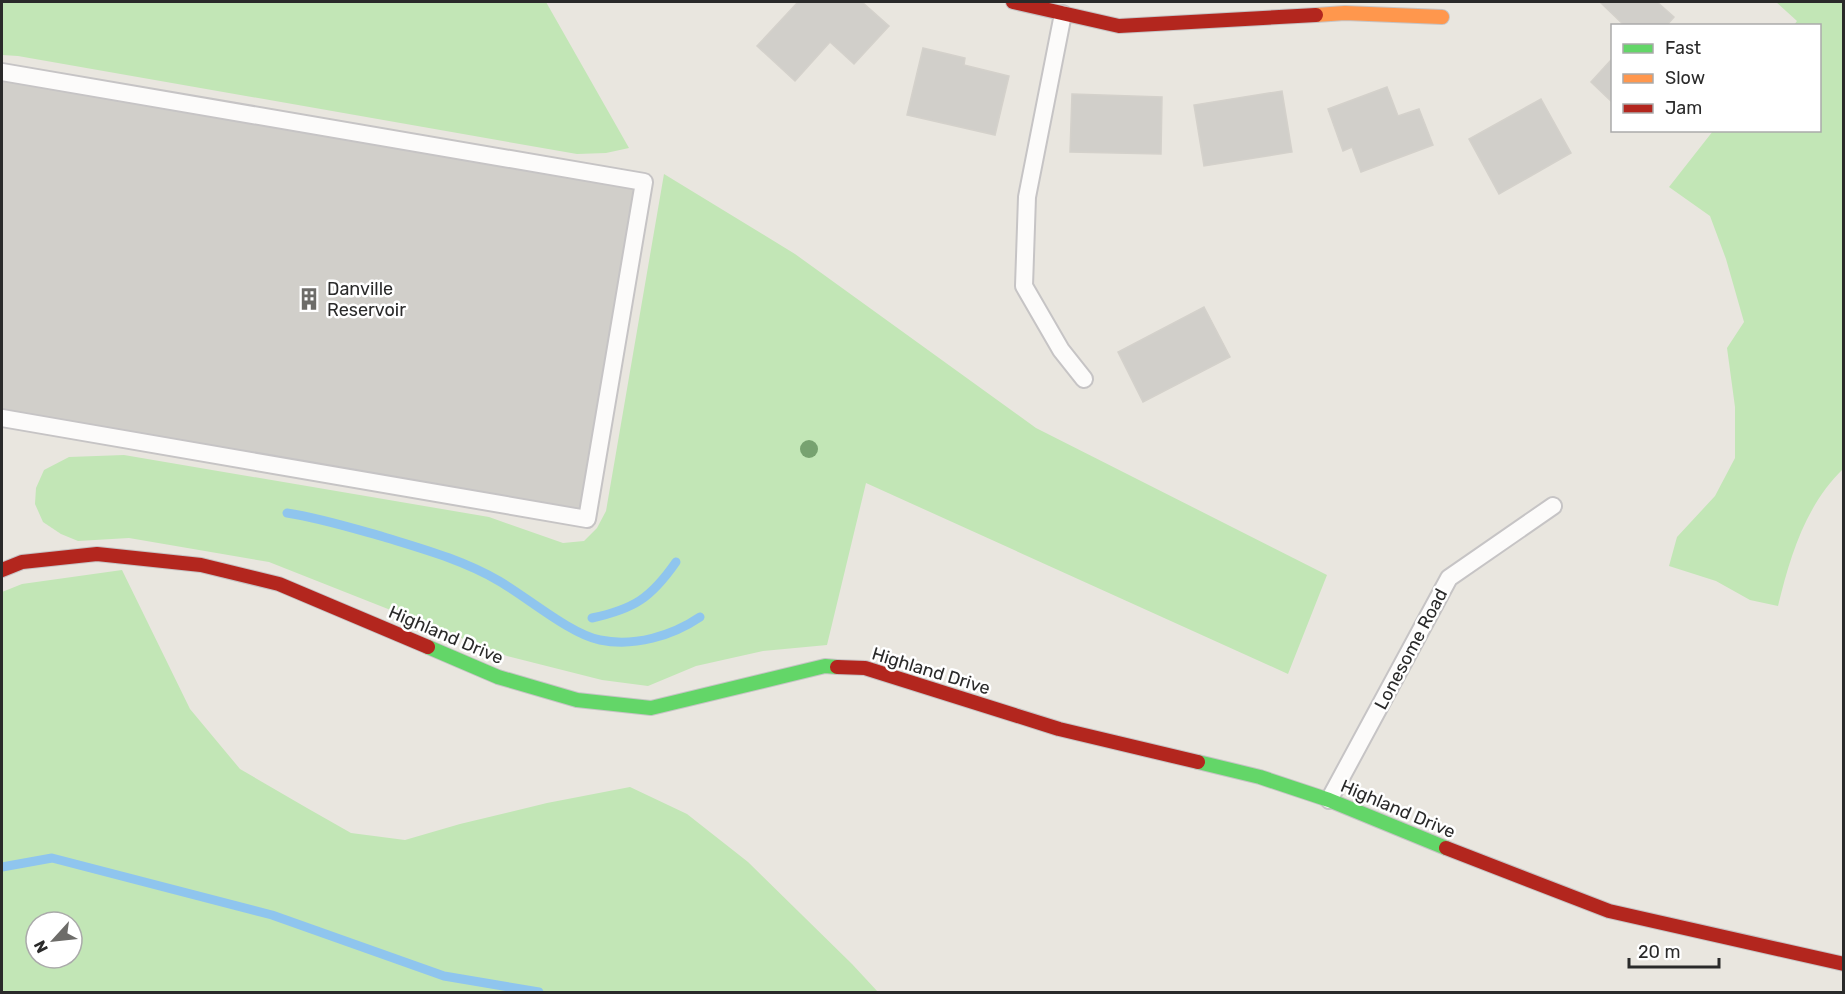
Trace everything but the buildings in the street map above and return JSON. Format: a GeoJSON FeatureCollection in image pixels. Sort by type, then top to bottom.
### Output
{"type":"FeatureCollection","features":[{"type":"Feature","properties":{"kind":"street"},"geometry":{"type":"LineString","coordinates":[[1012,2],[1119,26],[1345,13],[1442,17]]}},
{"type":"Feature","properties":{"kind":"street","name":"Highland Drive"},"geometry":{"type":"LineString","coordinates":[[2,570],[22,562],[97,554],[201,565],[279,584],[498,677],[577,700],[651,708],[825,666],[865,668],[1059,729],[1260,777],[1329,800],[1476,861],[1609,911],[1844,964]]}},
{"type":"Feature","properties":{"kind":"lane"},"geometry":{"type":"LineString","coordinates":[[1063,14],[1027,197],[1024,285],[1061,350],[1084,379]]}},
{"type":"Feature","properties":{"kind":"lane"},"geometry":{"type":"LineString","coordinates":[[2,72],[644,182],[588,519],[2,418]]}},
{"type":"Feature","properties":{"kind":"lane","name":"Lonesome Road"},"geometry":{"type":"LineString","coordinates":[[1329,800],[1449,578],[1553,506]]}},
{"type":"Feature","properties":{"kind":"green space"},"geometry":{"type":"Polygon","coordinates":[[[2,2],[546,2],[629,148],[606,153],[577,154],[2,55],[2,2]]]}},
{"type":"Feature","properties":{"kind":"green space"},"geometry":{"type":"Polygon","coordinates":[[[1776,2],[1844,2],[1843,469],[1818,499],[1809,516],[1794,551],[1778,606],[1750,600],[1716,581],[1669,566],[1677,537],[1715,496],[1735,458],[1735,407],[1727,348],[1744,322],[1726,259],[1710,216],[1669,187],[1712,132],[1821,132],[1821,24],[1795,24],[1797,21],[1776,2]]]}},
{"type":"Feature","properties":{"kind":"green space"},"geometry":{"type":"Polygon","coordinates":[[[664,174],[795,254],[1036,428],[1327,575],[1288,674],[866,483],[827,645],[763,651],[696,666],[648,686],[602,680],[507,656],[269,562],[129,538],[78,541],[61,534],[43,522],[35,504],[36,488],[44,470],[69,457],[124,455],[489,517],[563,543],[584,541],[597,528],[606,511],[664,174]]]}},
{"type":"Feature","properties":{"kind":"green space"},"geometry":{"type":"Polygon","coordinates":[[[122,570],[190,709],[240,769],[351,833],[405,840],[547,803],[630,787],[687,814],[748,862],[878,992],[2,992],[2,592],[22,584],[122,570]]]}},
{"type":"Feature","properties":{"kind":"waterway"},"geometry":{"type":"LineString","coordinates":[[287,513],[360,530],[457,561],[499,581],[576,630],[600,640],[639,641],[677,630],[700,617]]}},
{"type":"Feature","properties":{"kind":"waterway"},"geometry":{"type":"LineString","coordinates":[[592,618],[619,611],[640,600],[658,585],[676,562]]}},
{"type":"Feature","properties":{"kind":"waterway"},"geometry":{"type":"LineString","coordinates":[[2,867],[52,858],[272,915],[444,976],[539,992]]}},
{"type":"Feature","properties":{"kind":"traffic: fast"},"geometry":{"type":"LineString","coordinates":[[428,647],[498,677],[577,700],[651,708],[825,666],[837,667]]}},
{"type":"Feature","properties":{"kind":"traffic: fast"},"geometry":{"type":"LineString","coordinates":[[1198,762],[1260,777],[1329,800],[1446,848]]}},
{"type":"Feature","properties":{"kind":"traffic: slow"},"geometry":{"type":"LineString","coordinates":[[1316,15],[1345,13],[1442,17]]}},
{"type":"Feature","properties":{"kind":"traffic: jam"},"geometry":{"type":"LineString","coordinates":[[1013,2],[1119,26],[1316,15]]}},
{"type":"Feature","properties":{"kind":"traffic: jam"},"geometry":{"type":"LineString","coordinates":[[2,570],[22,562],[97,554],[201,565],[279,584],[428,647]]}},
{"type":"Feature","properties":{"kind":"traffic: jam"},"geometry":{"type":"LineString","coordinates":[[837,667],[865,668],[1059,729],[1198,762]]}},
{"type":"Feature","properties":{"kind":"traffic: jam"},"geometry":{"type":"LineString","coordinates":[[1446,848],[1609,911],[1844,964]]}},
{"type":"Feature","properties":{"kind":"place","name":"Danville Reservoir"},"geometry":{"type":"Point","coordinates":[309,299]}}]}
